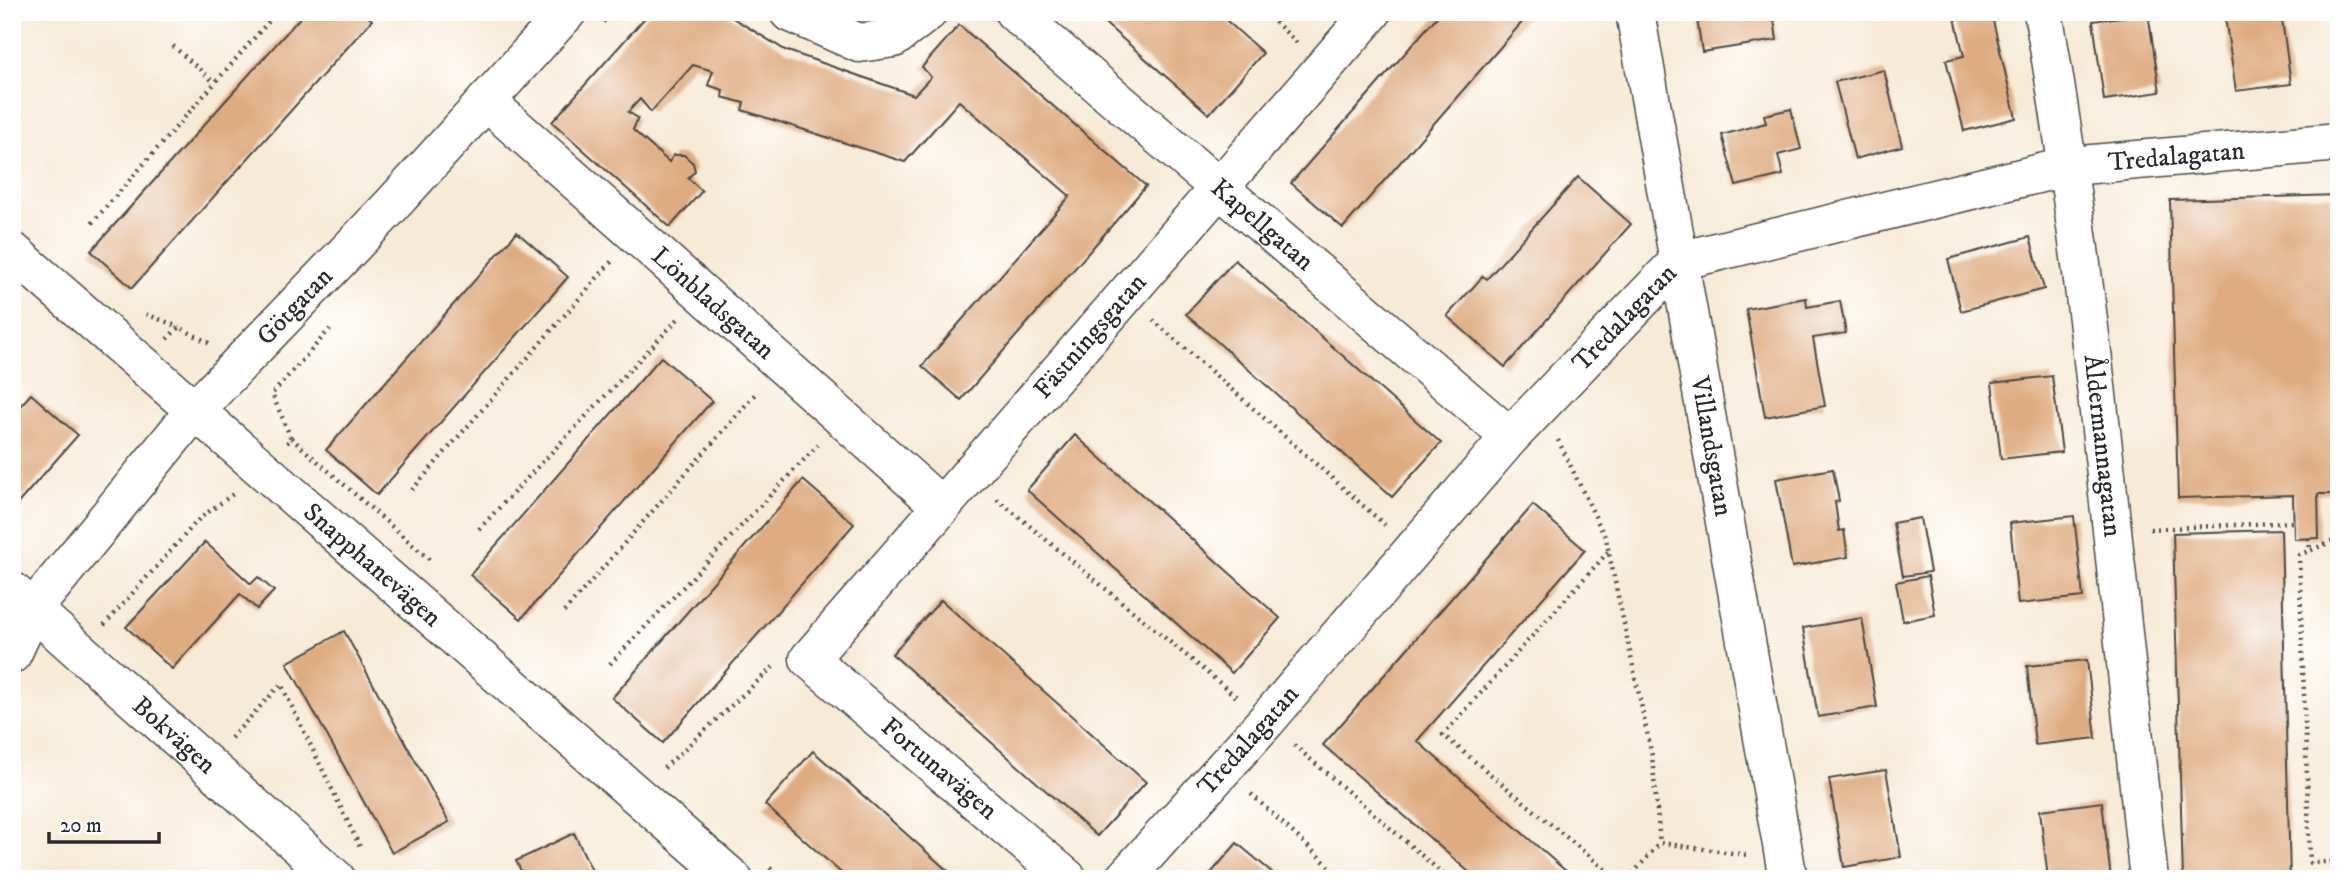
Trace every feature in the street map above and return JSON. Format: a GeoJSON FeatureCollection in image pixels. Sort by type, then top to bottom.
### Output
{"type":"FeatureCollection","features":[{"type":"Feature","properties":{"kind":"street"},"geometry":{"type":"LineString","coordinates":[[789,12],[859,43],[894,38],[928,12]]}},
{"type":"Feature","properties":{"kind":"street","name":"Kapellgatan"},"geometry":{"type":"LineString","coordinates":[[1014,12],[1510,437]]}},
{"type":"Feature","properties":{"kind":"street","name":"Fästningsgatan"},"geometry":{"type":"LineString","coordinates":[[809,659],[1220,190],[1372,12]]}},
{"type":"Feature","properties":{"kind":"street","name":"Villandsgatan"},"geometry":{"type":"LineString","coordinates":[[1635,12],[1786,870]]}},
{"type":"Feature","properties":{"kind":"street","name":"Åldermannagatan"},"geometry":{"type":"LineString","coordinates":[[2043,12],[2070,166],[2150,879]]}},
{"type":"Feature","properties":{"kind":"street","name":"Götgatan"},"geometry":{"type":"LineString","coordinates":[[12,654],[22,600],[196,409],[390,208],[486,101],[581,22]]}},
{"type":"Feature","properties":{"kind":"street","name":"Lönbladsgatan"},"geometry":{"type":"LineString","coordinates":[[486,101],[941,506]]}},
{"type":"Feature","properties":{"kind":"street","name":"Tredalagatan"},"geometry":{"type":"LineString","coordinates":[[1124,879],[1266,721],[1510,437],[1679,261],[2070,166],[2339,142]]}},
{"type":"Feature","properties":{"kind":"street","name":"Snapphanevägen"},"geometry":{"type":"LineString","coordinates":[[12,251],[733,879]]}},
{"type":"Feature","properties":{"kind":"street","name":"Bokvägen"},"geometry":{"type":"LineString","coordinates":[[22,600],[206,764],[350,867]]}},
{"type":"Feature","properties":{"kind":"street","name":"Fortunavägen"},"geometry":{"type":"LineString","coordinates":[[809,659],[1068,879]]}},
{"type":"Feature","properties":{"kind":"path"},"geometry":{"type":"LineString","coordinates":[[92,223],[277,12]]}},
{"type":"Feature","properties":{"kind":"path"},"geometry":{"type":"LineString","coordinates":[[581,22],[612,12]]}},
{"type":"Feature","properties":{"kind":"path"},"geometry":{"type":"LineString","coordinates":[[173,46],[215,83]]}},
{"type":"Feature","properties":{"kind":"path"},"geometry":{"type":"LineString","coordinates":[[412,490],[636,234]]}},
{"type":"Feature","properties":{"kind":"path"},"geometry":{"type":"LineString","coordinates":[[479,528],[702,293]]}},
{"type":"Feature","properties":{"kind":"path"},"geometry":{"type":"LineString","coordinates":[[1126,296],[1413,550]]}},
{"type":"Feature","properties":{"kind":"path"},"geometry":{"type":"LineString","coordinates":[[80,652],[200,519],[265,470],[291,438],[272,394],[335,323]]}},
{"type":"Feature","properties":{"kind":"path"},"geometry":{"type":"LineString","coordinates":[[564,612],[781,364]]}},
{"type":"Feature","properties":{"kind":"path"},"geometry":{"type":"LineString","coordinates":[[1541,405],[1606,539],[1651,756],[1660,843],[1628,879]]}},
{"type":"Feature","properties":{"kind":"path"},"geometry":{"type":"LineString","coordinates":[[610,664],[843,419]]}},
{"type":"Feature","properties":{"kind":"path"},"geometry":{"type":"LineString","coordinates":[[969,475],[1266,721],[1450,879]]}},
{"type":"Feature","properties":{"kind":"path"},"geometry":{"type":"LineString","coordinates":[[2339,516],[2336,540],[2300,555],[2310,863],[2339,861]]}},
{"type":"Feature","properties":{"kind":"path"},"geometry":{"type":"LineString","coordinates":[[2111,531],[2294,522]]}},
{"type":"Feature","properties":{"kind":"path"},"geometry":{"type":"LineString","coordinates":[[2308,538],[2310,551]]}},
{"type":"Feature","properties":{"kind":"path"},"geometry":{"type":"LineString","coordinates":[[1608,552],[1443,735],[1616,879]]}},
{"type":"Feature","properties":{"kind":"path"},"geometry":{"type":"LineString","coordinates":[[662,770],[781,659],[809,659]]}},
{"type":"Feature","properties":{"kind":"path"},"geometry":{"type":"LineString","coordinates":[[206,764],[281,684],[350,867]]}},
{"type":"Feature","properties":{"kind":"path"},"geometry":{"type":"LineString","coordinates":[[1223,768],[1343,879]]}},
{"type":"Feature","properties":{"kind":"path"},"geometry":{"type":"LineString","coordinates":[[1660,843],[1786,870]]}},
{"type":"Feature","properties":{"kind":"path"},"geometry":{"type":"LineString","coordinates":[[1603,879],[1608,872]]}},
{"type":"Feature","properties":{"kind":"green space"},"geometry":{"type":"Polygon","coordinates":[[[828,12],[903,12],[885,21],[866,24],[847,21],[828,12]]]}},
{"type":"Feature","properties":{"kind":"building"},"geometry":{"type":"Polygon","coordinates":[[[305,12],[363,12],[372,20],[132,288],[91,251],[305,12]]]}},
{"type":"Feature","properties":{"kind":"building"},"geometry":{"type":"Polygon","coordinates":[[[650,12],[723,12],[785,50],[914,95],[931,77],[922,67],[959,25],[1146,186],[961,400],[922,366],[1070,196],[959,101],[905,162],[742,110],[744,103],[722,97],[723,90],[708,85],[713,71],[693,65],[651,112],[640,99],[628,112],[638,118],[633,130],[669,162],[674,155],[684,155],[693,163],[695,171],[688,178],[702,191],[670,227],[552,122],[650,12]]]}},
{"type":"Feature","properties":{"kind":"building"},"geometry":{"type":"Polygon","coordinates":[[[1092,12],[1217,12],[1263,53],[1209,114],[1092,12]]]}},
{"type":"Feature","properties":{"kind":"building"},"geometry":{"type":"Polygon","coordinates":[[[1441,12],[1531,12],[1343,228],[1291,183],[1441,12]]]}},
{"type":"Feature","properties":{"kind":"building"},"geometry":{"type":"Polygon","coordinates":[[[1696,12],[1773,12],[1777,40],[1702,52],[1696,12]]]}},
{"type":"Feature","properties":{"kind":"building"},"geometry":{"type":"Polygon","coordinates":[[[1991,12],[2016,118],[1964,131],[1946,60],[1964,56],[1955,18],[1991,12]]]}},
{"type":"Feature","properties":{"kind":"building"},"geometry":{"type":"Polygon","coordinates":[[[2281,12],[2291,84],[2236,91],[2225,17],[2281,12]]]}},
{"type":"Feature","properties":{"kind":"building"},"geometry":{"type":"Polygon","coordinates":[[[2148,13],[2160,92],[2104,100],[2093,21],[2148,13]]]}},
{"type":"Feature","properties":{"kind":"building"},"geometry":{"type":"Polygon","coordinates":[[[1884,70],[1902,146],[1855,159],[1835,82],[1884,70]]]}},
{"type":"Feature","properties":{"kind":"building"},"geometry":{"type":"Polygon","coordinates":[[[1791,109],[1801,149],[1778,155],[1783,175],[1736,186],[1722,135],[1766,123],[1764,115],[1791,109]]]}},
{"type":"Feature","properties":{"kind":"building"},"geometry":{"type":"Polygon","coordinates":[[[1578,177],[1631,224],[1505,367],[1447,316],[1483,276],[1487,279],[1578,177]]]}},
{"type":"Feature","properties":{"kind":"building"},"geometry":{"type":"Polygon","coordinates":[[[2339,195],[2339,494],[2318,494],[2319,538],[2294,539],[2293,495],[2178,498],[2170,200],[2339,195]]]}},
{"type":"Feature","properties":{"kind":"building"},"geometry":{"type":"Polygon","coordinates":[[[517,232],[568,277],[377,495],[326,450],[517,232]]]}},
{"type":"Feature","properties":{"kind":"building"},"geometry":{"type":"Polygon","coordinates":[[[2030,237],[2044,289],[1961,311],[1948,259],[2030,237]]]}},
{"type":"Feature","properties":{"kind":"building"},"geometry":{"type":"Polygon","coordinates":[[[1235,260],[1441,443],[1392,497],[1186,314],[1235,260]]]}},
{"type":"Feature","properties":{"kind":"building"},"geometry":{"type":"Polygon","coordinates":[[[1806,298],[1807,307],[1840,301],[1846,333],[1813,338],[1825,406],[1765,417],[1746,309],[1806,298]]]}},
{"type":"Feature","properties":{"kind":"building"},"geometry":{"type":"Polygon","coordinates":[[[661,357],[712,401],[521,619],[470,575],[661,357]]]}},
{"type":"Feature","properties":{"kind":"building"},"geometry":{"type":"Polygon","coordinates":[[[2052,376],[2062,452],[2001,459],[1992,383],[2052,376]]]}},
{"type":"Feature","properties":{"kind":"building"},"geometry":{"type":"Polygon","coordinates":[[[31,394],[78,435],[12,510],[12,415],[31,394]]]}},
{"type":"Feature","properties":{"kind":"building"},"geometry":{"type":"Polygon","coordinates":[[[1075,435],[1280,618],[1232,673],[1027,490],[1075,435]]]}},
{"type":"Feature","properties":{"kind":"building"},"geometry":{"type":"Polygon","coordinates":[[[1833,469],[1839,501],[1835,502],[1839,531],[1844,530],[1848,557],[1792,567],[1776,479],[1833,469]]]}},
{"type":"Feature","properties":{"kind":"building"},"geometry":{"type":"Polygon","coordinates":[[[803,480],[854,524],[663,743],[612,698],[803,480]]]}},
{"type":"Feature","properties":{"kind":"building"},"geometry":{"type":"Polygon","coordinates":[[[1533,505],[1585,550],[1417,741],[1575,879],[1477,879],[1323,745],[1533,505]]]}},
{"type":"Feature","properties":{"kind":"building"},"geometry":{"type":"Polygon","coordinates":[[[2074,516],[2083,597],[2018,604],[2010,523],[2074,516]]]}},
{"type":"Feature","properties":{"kind":"building"},"geometry":{"type":"Polygon","coordinates":[[[1920,518],[1930,572],[1903,576],[1893,523],[1920,518]]]}},
{"type":"Feature","properties":{"kind":"building"},"geometry":{"type":"Polygon","coordinates":[[[2281,530],[2290,879],[2183,879],[2173,533],[2281,530]]]}},
{"type":"Feature","properties":{"kind":"building"},"geometry":{"type":"Polygon","coordinates":[[[205,542],[251,584],[258,577],[274,591],[257,609],[240,594],[172,669],[126,627],[205,542]]]}},
{"type":"Feature","properties":{"kind":"building"},"geometry":{"type":"Polygon","coordinates":[[[1928,576],[1935,615],[1903,621],[1896,582],[1928,576]]]}},
{"type":"Feature","properties":{"kind":"building"},"geometry":{"type":"Polygon","coordinates":[[[941,600],[1146,782],[1097,836],[892,654],[941,600]]]}},
{"type":"Feature","properties":{"kind":"building"},"geometry":{"type":"Polygon","coordinates":[[[1862,618],[1877,707],[1818,717],[1803,628],[1862,618]]]}},
{"type":"Feature","properties":{"kind":"building"},"geometry":{"type":"Polygon","coordinates":[[[344,631],[449,822],[392,853],[287,663],[344,631]]]}},
{"type":"Feature","properties":{"kind":"building"},"geometry":{"type":"Polygon","coordinates":[[[2087,660],[2096,738],[2035,745],[2027,666],[2087,660]]]}},
{"type":"Feature","properties":{"kind":"building"},"geometry":{"type":"Polygon","coordinates":[[[813,751],[957,879],[848,879],[765,805],[813,751]]]}},
{"type":"Feature","properties":{"kind":"building"},"geometry":{"type":"Polygon","coordinates":[[[1886,770],[1901,857],[1844,867],[1829,779],[1886,770]]]}},
{"type":"Feature","properties":{"kind":"building"},"geometry":{"type":"Polygon","coordinates":[[[2102,802],[2111,879],[2048,879],[2040,810],[2102,802]]]}},
{"type":"Feature","properties":{"kind":"building"},"geometry":{"type":"Polygon","coordinates":[[[574,833],[596,879],[525,879],[516,861],[574,833]]]}},
{"type":"Feature","properties":{"kind":"building"},"geometry":{"type":"Polygon","coordinates":[[[1237,843],[1280,879],[1206,879],[1237,843]]]}}]}
